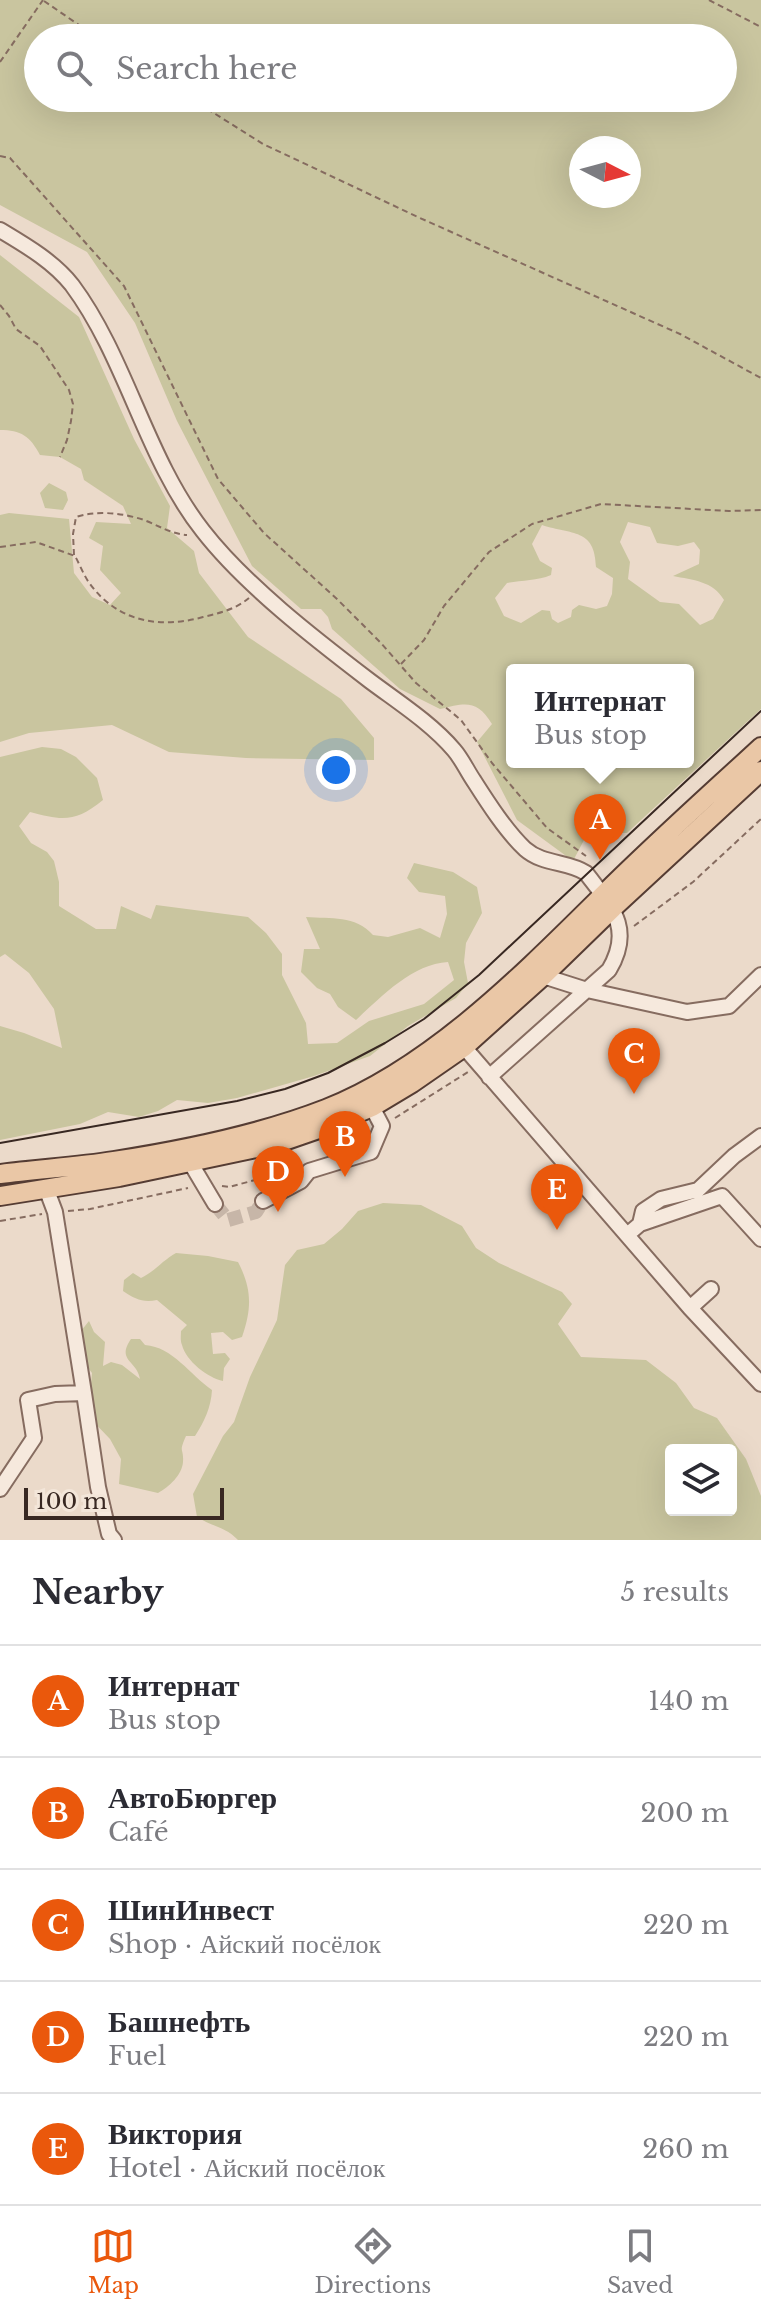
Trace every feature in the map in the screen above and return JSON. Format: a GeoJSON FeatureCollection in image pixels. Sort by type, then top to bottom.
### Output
{"type":"FeatureCollection","features":[{"type":"Feature","properties":{"kind":"main road"},"geometry":{"type":"LineString","coordinates":[[0,1174],[113,1162],[275,1127],[374,1087],[413,1064],[530,965],[612,909],[761,747]]}},
{"type":"Feature","properties":{"kind":"main road"},"geometry":{"type":"LineString","coordinates":[[0,1196],[119,1177],[275,1144],[372,1107],[464,1047],[761,771]]}},
{"type":"Feature","properties":{"kind":"street"},"geometry":{"type":"LineString","coordinates":[[0,230],[40,255],[70,283],[93,318],[173,485],[203,531],[259,589],[331,650],[420,718],[454,751],[487,801],[526,850],[547,862],[581,869],[612,909],[621,935],[616,959],[609,970],[489,1077]]}},
{"type":"Feature","properties":{"kind":"street"},"geometry":{"type":"LineString","coordinates":[[543,976],[587,990],[687,1012],[729,1006],[761,975]]}},
{"type":"Feature","properties":{"kind":"street"},"geometry":{"type":"LineString","coordinates":[[464,1047],[690,1308],[761,1384]]}},
{"type":"Feature","properties":{"kind":"street"},"geometry":{"type":"LineString","coordinates":[[263,1201],[301,1181],[309,1171],[371,1152],[382,1126],[372,1107]]}},
{"type":"Feature","properties":{"kind":"street"},"geometry":{"type":"LineString","coordinates":[[640,1224],[643,1211],[661,1199],[698,1190],[761,1136]]}},
{"type":"Feature","properties":{"kind":"street"},"geometry":{"type":"LineString","coordinates":[[190,1162],[215,1204]]}},
{"type":"Feature","properties":{"kind":"street"},"geometry":{"type":"LineString","coordinates":[[46,1188],[55,1212],[98,1487],[109,1534],[114,1540]]}},
{"type":"Feature","properties":{"kind":"street"},"geometry":{"type":"LineString","coordinates":[[627,1235],[640,1224],[722,1196],[761,1239]]}},
{"type":"Feature","properties":{"kind":"street"},"geometry":{"type":"LineString","coordinates":[[690,1308],[711,1289]]}},
{"type":"Feature","properties":{"kind":"street"},"geometry":{"type":"LineString","coordinates":[[0,1489],[34,1438],[28,1400],[55,1394],[84,1393]]}},
{"type":"Feature","properties":{"kind":"path"},"geometry":{"type":"LineString","coordinates":[[26,24],[43,0],[78,24]]}},
{"type":"Feature","properties":{"kind":"path"},"geometry":{"type":"LineString","coordinates":[[709,0],[761,27]]}},
{"type":"Feature","properties":{"kind":"path"},"geometry":{"type":"LineString","coordinates":[[0,62],[24,27]]}},
{"type":"Feature","properties":{"kind":"path"},"geometry":{"type":"LineString","coordinates":[[212,112],[263,144],[680,334],[761,378]]}},
{"type":"Feature","properties":{"kind":"path"},"geometry":{"type":"LineString","coordinates":[[0,156],[10,158],[124,286],[218,479],[264,533],[337,599],[416,683],[461,720],[492,763],[547,828],[591,859]]}},
{"type":"Feature","properties":{"kind":"path"},"geometry":{"type":"LineString","coordinates":[[0,305],[16,329],[40,346],[69,390],[72,413],[60,457]]}},
{"type":"Feature","properties":{"kind":"path"},"geometry":{"type":"LineString","coordinates":[[400,665],[424,640],[444,606],[489,552],[532,524],[601,504],[761,510]]}},
{"type":"Feature","properties":{"kind":"path"},"geometry":{"type":"LineString","coordinates":[[203,531],[191,535],[178,534],[141,519],[90,512],[76,517],[73,534],[75,556],[90,584],[114,609],[152,623],[184,623],[239,607],[259,589]]}},
{"type":"Feature","properties":{"kind":"path"},"geometry":{"type":"LineString","coordinates":[[0,547],[36,542],[75,556]]}},
{"type":"Feature","properties":{"kind":"shaded area"},"geometry":{"type":"Polygon","coordinates":[[[0,0],[761,0],[761,709],[627,833],[609,833],[584,840],[573,861],[517,820],[477,742],[492,724],[481,710],[470,705],[440,709],[400,689],[332,629],[321,609],[301,609],[252,566],[177,421],[135,323],[87,252],[0,205],[0,0]],[[628,522],[620,542],[630,562],[628,579],[660,602],[679,604],[700,625],[713,619],[724,600],[719,594],[702,582],[673,576],[699,564],[700,550],[694,542],[678,546],[657,543],[650,527],[628,522]],[[542,525],[532,544],[540,561],[552,568],[551,575],[507,583],[495,598],[504,616],[521,623],[542,610],[550,611],[552,619],[558,623],[571,617],[572,610],[579,605],[596,609],[607,606],[613,578],[596,567],[591,545],[580,535],[542,525]]]}},
{"type":"Feature","properties":{"kind":"shaded area"},"geometry":{"type":"Polygon","coordinates":[[[0,255],[79,317],[134,439],[170,506],[167,528],[194,551],[199,573],[248,637],[341,699],[374,738],[374,760],[246,758],[169,752],[112,725],[29,733],[0,742],[0,515],[9,513],[69,519],[74,573],[92,597],[110,605],[121,593],[100,570],[103,546],[89,538],[96,522],[131,524],[123,506],[84,480],[81,469],[60,457],[40,455],[32,443],[19,433],[0,430],[0,255]]]}},
{"type":"Feature","properties":{"kind":"shaded area"},"geometry":{"type":"Polygon","coordinates":[[[49,483],[66,492],[68,500],[63,510],[45,508],[40,493],[49,483]]]}},
{"type":"Feature","properties":{"kind":"shaded area"},"geometry":{"type":"Polygon","coordinates":[[[42,747],[61,749],[76,757],[97,778],[103,800],[69,818],[30,812],[19,826],[31,843],[47,852],[54,861],[59,882],[59,906],[96,929],[116,929],[121,906],[151,919],[156,905],[248,917],[266,933],[282,954],[282,975],[306,1023],[308,1044],[337,1043],[369,1021],[424,1004],[454,980],[448,962],[422,969],[398,983],[356,1020],[338,1007],[330,994],[317,988],[301,972],[304,949],[320,949],[306,917],[350,921],[373,935],[388,937],[420,928],[440,938],[447,914],[445,896],[419,892],[407,878],[414,863],[453,872],[477,887],[482,913],[466,943],[464,962],[468,983],[456,998],[408,1026],[370,1056],[314,1076],[237,1098],[208,1103],[177,1100],[139,1117],[108,1112],[80,1124],[0,1140],[0,1026],[62,1048],[54,1009],[29,973],[5,954],[0,957],[0,757],[42,747]]]}},
{"type":"Feature","properties":{"kind":"shaded area"},"geometry":{"type":"Polygon","coordinates":[[[383,1203],[421,1205],[462,1226],[476,1248],[499,1263],[562,1292],[572,1304],[558,1324],[581,1357],[646,1360],[676,1383],[694,1408],[717,1418],[735,1444],[665,1444],[665,1516],[737,1516],[737,1446],[746,1459],[761,1496],[761,1540],[238,1540],[229,1532],[197,1517],[193,1494],[223,1436],[234,1422],[250,1377],[277,1320],[285,1265],[297,1250],[324,1244],[358,1211],[383,1203]]]}},
{"type":"Feature","properties":{"kind":"shaded area"},"geometry":{"type":"Polygon","coordinates":[[[176,1253],[238,1262],[243,1272],[249,1299],[242,1337],[232,1340],[223,1332],[211,1333],[213,1354],[225,1353],[230,1359],[224,1368],[223,1381],[204,1373],[184,1351],[181,1331],[187,1325],[157,1300],[139,1300],[123,1291],[124,1280],[133,1273],[141,1278],[176,1253]]]}},
{"type":"Feature","properties":{"kind":"shaded area"},"geometry":{"type":"Polygon","coordinates":[[[89,1321],[94,1332],[105,1342],[103,1366],[111,1362],[122,1365],[140,1379],[126,1352],[131,1339],[140,1339],[145,1345],[173,1356],[212,1390],[209,1409],[195,1436],[186,1436],[178,1476],[158,1493],[119,1484],[121,1459],[110,1439],[88,1416],[92,1373],[86,1365],[81,1331],[89,1321]]]}},
{"type":"Feature","properties":{"kind":"tunnel"},"geometry":{"type":"LineString","coordinates":[[215,1204],[228,1220],[256,1212],[263,1201]]}},
{"type":"Feature","properties":{"kind":"tram line"},"geometry":{"type":"LineString","coordinates":[[0,1143],[237,1101],[285,1089],[328,1073],[385,1043],[424,1019],[479,975],[761,711]]}},
{"type":"Feature","properties":{"kind":"place","name":"Интернат"},"geometry":{"type":"Point","coordinates":[600,860]}},
{"type":"Feature","properties":{"kind":"place","name":"ШинИнвест"},"geometry":{"type":"Point","coordinates":[634,1094]}},
{"type":"Feature","properties":{"kind":"place","name":"АвтоБюргер"},"geometry":{"type":"Point","coordinates":[345,1177]}},
{"type":"Feature","properties":{"kind":"place","name":"Башнефть"},"geometry":{"type":"Point","coordinates":[278,1212]}},
{"type":"Feature","properties":{"kind":"place","name":"Виктория"},"geometry":{"type":"Point","coordinates":[557,1230]}}]}
